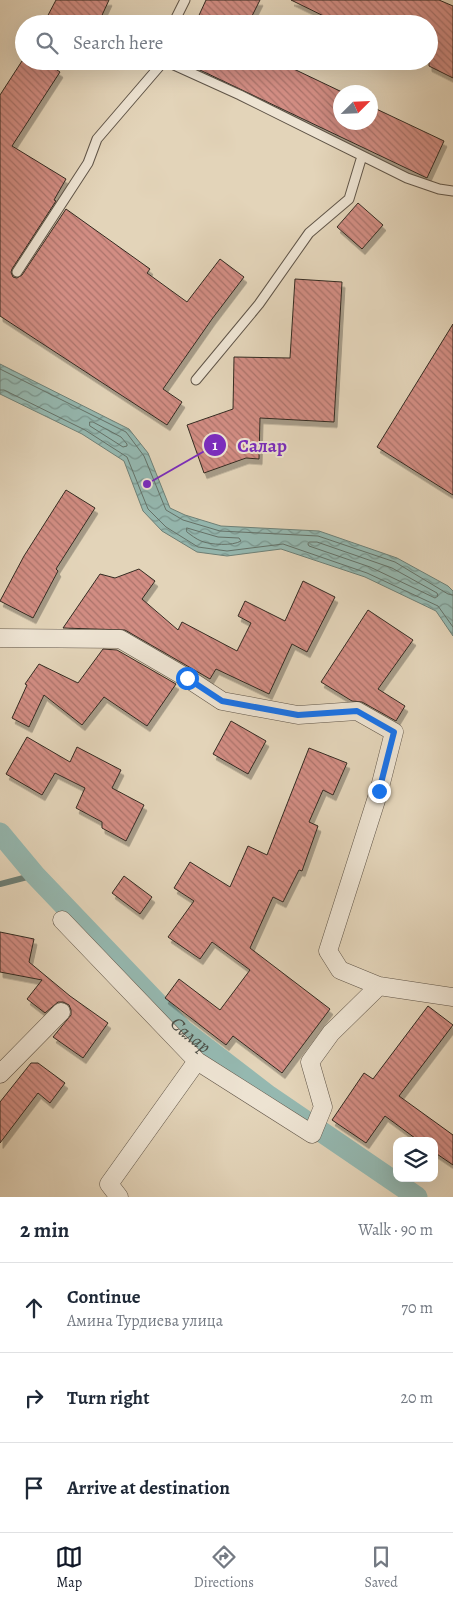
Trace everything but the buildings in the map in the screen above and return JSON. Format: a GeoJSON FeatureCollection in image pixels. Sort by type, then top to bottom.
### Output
{"type":"FeatureCollection","features":[{"type":"Feature","properties":{"kind":"street"},"geometry":{"type":"LineString","coordinates":[[0,638],[120,639],[222,701],[298,715],[357,711],[394,732],[379,791],[328,951],[340,970],[379,986],[453,997]]}},
{"type":"Feature","properties":{"kind":"street"},"geometry":{"type":"LineString","coordinates":[[62,920],[197,1061],[312,1134],[323,1107],[310,1062],[331,1033],[379,986]]}},
{"type":"Feature","properties":{"kind":"street"},"geometry":{"type":"LineString","coordinates":[[0,1074],[61,1012]]}},
{"type":"Feature","properties":{"kind":"street"},"geometry":{"type":"LineString","coordinates":[[119,1197],[109,1184],[197,1061]]}},
{"type":"Feature","properties":{"kind":"lane"},"geometry":{"type":"LineString","coordinates":[[178,15],[185,0]]}},
{"type":"Feature","properties":{"kind":"lane"},"geometry":{"type":"LineString","coordinates":[[17,272],[88,163],[96,138],[156,70]]}},
{"type":"Feature","properties":{"kind":"lane"},"geometry":{"type":"LineString","coordinates":[[184,70],[240,95],[407,178],[439,189],[453,191]]}},
{"type":"Feature","properties":{"kind":"lane"},"geometry":{"type":"LineString","coordinates":[[196,380],[259,304],[309,234],[349,199],[362,156]]}},
{"type":"Feature","properties":{"kind":"water"},"geometry":{"type":"Polygon","coordinates":[[[0,364],[129,429],[148,453],[170,508],[185,515],[221,526],[319,531],[397,558],[448,586],[453,591],[453,636],[436,611],[365,577],[281,549],[227,556],[197,552],[162,531],[143,511],[124,461],[82,434],[0,394],[0,364]]]}},
{"type":"Feature","properties":{"kind":"waterway","name":"Салар"},"geometry":{"type":"LineString","coordinates":[[0,833],[35,875],[183,1030],[269,1096],[417,1197]]}},
{"type":"Feature","properties":{"kind":"waterway"},"geometry":{"type":"LineString","coordinates":[[0,884],[35,875]]}},
{"type":"Feature","properties":{"kind":"place","name":"Салар"},"geometry":{"type":"Point","coordinates":[147,484]}},
{"type":"Feature","properties":{"kind":"route"},"geometry":{"type":"LineString","coordinates":[[187,678],[222,701],[298,715],[357,711],[394,732],[379,791]]}}]}
